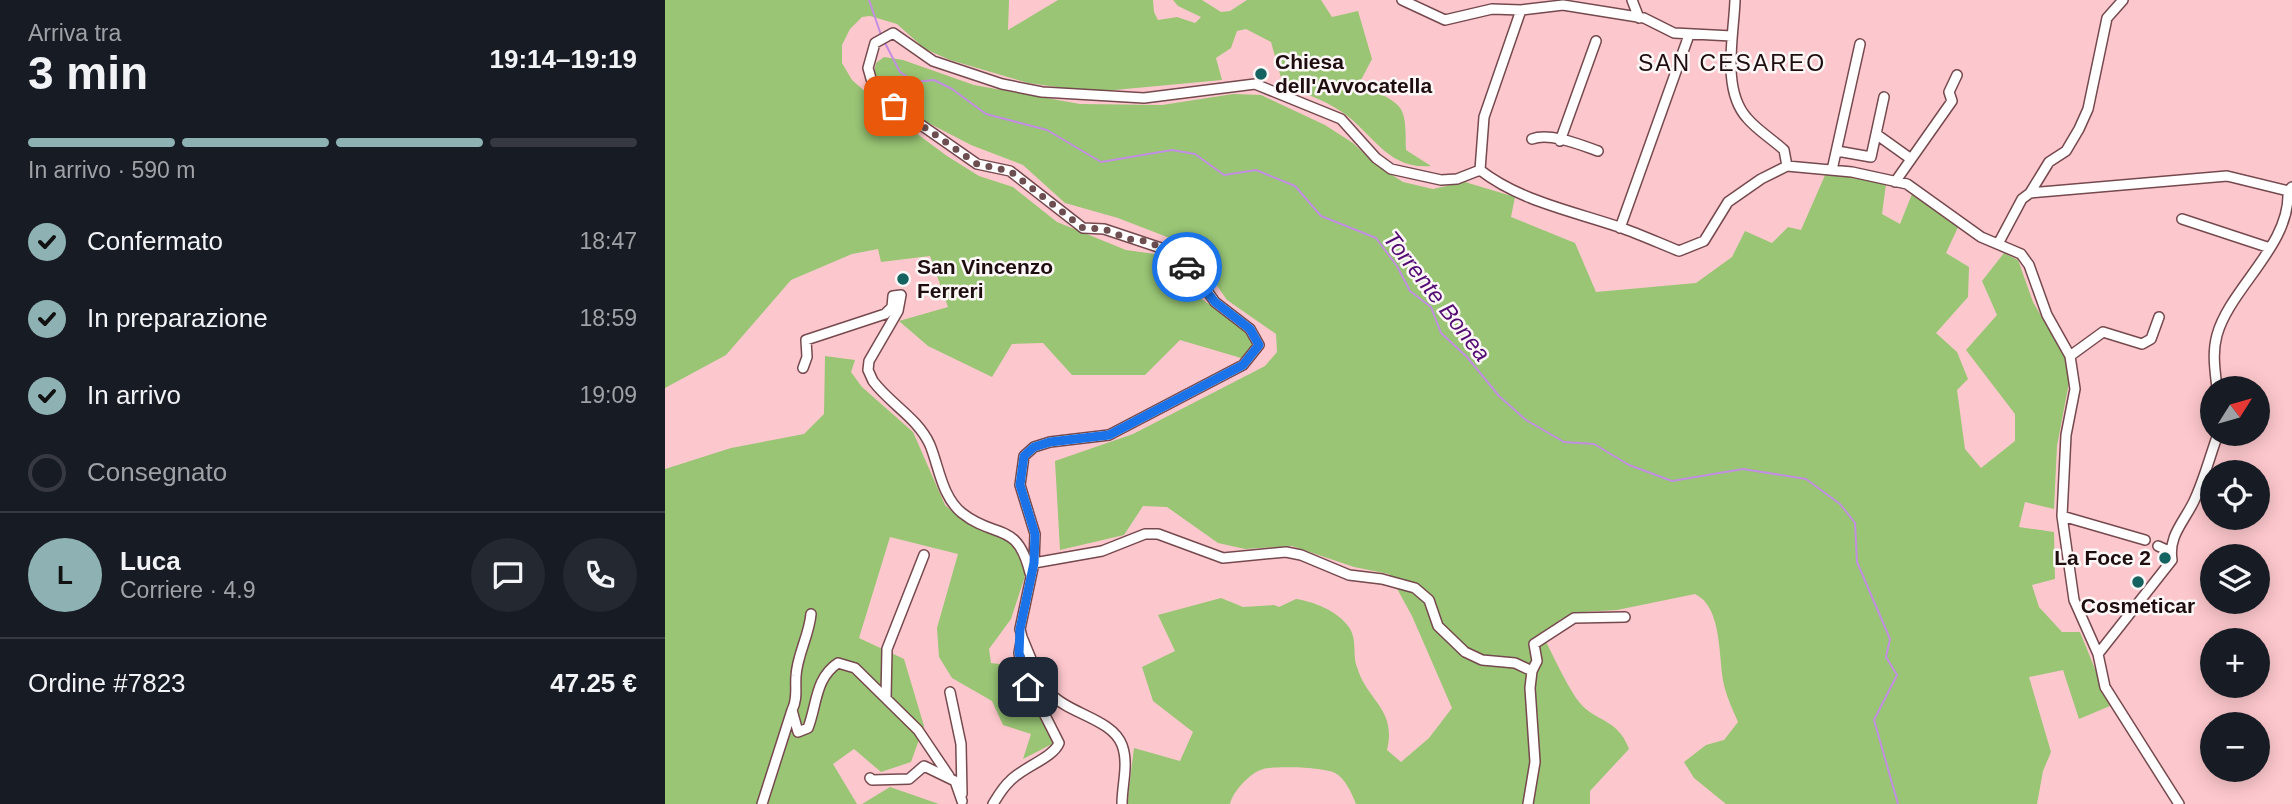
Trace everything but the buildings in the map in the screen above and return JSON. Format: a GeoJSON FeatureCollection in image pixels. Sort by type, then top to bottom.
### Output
{"type":"FeatureCollection","features":[{"type":"Feature","properties":{"kind":"street"},"geometry":{"type":"LineString","coordinates":[[1402,0],[1445,20],[1492,9],[1521,10],[1563,5],[1639,18],[1674,33],[1732,36]]}},
{"type":"Feature","properties":{"kind":"street"},"geometry":{"type":"LineString","coordinates":[[1632,0],[1639,18]]}},
{"type":"Feature","properties":{"kind":"street"},"geometry":{"type":"LineString","coordinates":[[1735,0],[1732,36],[1734,94],[1745,117],[1784,150],[1787,166]]}},
{"type":"Feature","properties":{"kind":"street"},"geometry":{"type":"LineString","coordinates":[[1998,244],[2022,199],[2030,193],[2049,162],[2066,151],[2079,129],[2088,109],[2107,18],[2123,0]]}},
{"type":"Feature","properties":{"kind":"street"},"geometry":{"type":"LineString","coordinates":[[1480,170],[1484,117],[1521,10]]}},
{"type":"Feature","properties":{"kind":"street"},"geometry":{"type":"LineString","coordinates":[[993,804],[1010,780],[1037,760],[1053,753],[1059,743],[1025,679],[1019,653],[1020,629],[1034,563],[1035,534],[1020,485],[1024,456],[1041,445],[1109,435],[1243,365],[1259,345],[1250,329],[1215,302],[1197,277],[1170,251],[1104,229],[1083,228],[1010,171],[977,164],[894,106],[872,82],[868,68],[875,43],[890,34],[907,40],[933,61],[1002,84],[1042,92],[1145,98],[1255,84],[1341,119],[1376,158],[1391,169],[1441,180],[1457,179],[1480,170]]}},
{"type":"Feature","properties":{"kind":"street"},"geometry":{"type":"LineString","coordinates":[[1620,228],[1689,35]]}},
{"type":"Feature","properties":{"kind":"street"},"geometry":{"type":"LineString","coordinates":[[1560,141],[1596,41]]}},
{"type":"Feature","properties":{"kind":"street"},"geometry":{"type":"LineString","coordinates":[[1832,170],[1860,44]]}},
{"type":"Feature","properties":{"kind":"street"},"geometry":{"type":"LineString","coordinates":[[1895,182],[1952,101],[1949,92],[1957,75]]}},
{"type":"Feature","properties":{"kind":"street"},"geometry":{"type":"LineString","coordinates":[[1837,150],[1871,157],[1884,97]]}},
{"type":"Feature","properties":{"kind":"street"},"geometry":{"type":"LineString","coordinates":[[1876,134],[1910,159]]}},
{"type":"Feature","properties":{"kind":"street"},"geometry":{"type":"LineString","coordinates":[[1532,139],[1538,136],[1560,141],[1566,139],[1598,151]]}},
{"type":"Feature","properties":{"kind":"street"},"geometry":{"type":"LineString","coordinates":[[1480,170],[1495,181],[1558,209],[1620,228],[1679,251],[1704,241],[1728,202],[1761,179],[1787,166],[1832,170],[1907,184],[1981,237],[2021,254],[2029,265],[2047,315],[2070,356],[2075,389],[2066,435],[2062,516],[2074,600],[2098,654],[2105,687],[2179,804]]}},
{"type":"Feature","properties":{"kind":"street"},"geometry":{"type":"LineString","coordinates":[[2030,193],[2227,176],[2290,189],[2289,209],[2270,248],[2218,331],[2213,352],[2216,376]]}},
{"type":"Feature","properties":{"kind":"street"},"geometry":{"type":"LineString","coordinates":[[2182,219],[2270,248]]}},
{"type":"Feature","properties":{"kind":"street"},"geometry":{"type":"LineString","coordinates":[[803,368],[807,357],[806,340],[885,314],[892,307],[893,296],[901,295],[898,311],[869,361],[867,370],[873,381],[925,436],[946,492],[960,512],[1016,540],[1023,547],[1031,576]]}},
{"type":"Feature","properties":{"kind":"street"},"geometry":{"type":"LineString","coordinates":[[2070,356],[2103,332],[2142,344],[2151,339],[2159,317]]}},
{"type":"Feature","properties":{"kind":"street"},"geometry":{"type":"LineString","coordinates":[[2098,654],[2172,560],[2169,551],[2178,525],[2194,502],[2214,446]]}},
{"type":"Feature","properties":{"kind":"street"},"geometry":{"type":"LineString","coordinates":[[2062,516],[2115,529],[2145,540]]}},
{"type":"Feature","properties":{"kind":"street"},"geometry":{"type":"LineString","coordinates":[[1034,563],[1102,551],[1145,534],[1158,534],[1223,558],[1286,552],[1301,555],[1349,575],[1391,580],[1415,588],[1429,600],[1438,626],[1465,652],[1482,660],[1515,663],[1532,671]]}},
{"type":"Feature","properties":{"kind":"street"},"geometry":{"type":"LineString","coordinates":[[2158,546],[2169,551]]}},
{"type":"Feature","properties":{"kind":"street"},"geometry":{"type":"LineString","coordinates":[[886,698],[887,649],[923,555]]}},
{"type":"Feature","properties":{"kind":"street"},"geometry":{"type":"LineString","coordinates":[[762,804],[796,703],[798,664],[808,636],[811,614]]}},
{"type":"Feature","properties":{"kind":"street"},"geometry":{"type":"LineString","coordinates":[[1528,804],[1536,754],[1532,671],[1537,661],[1534,644],[1566,621],[1589,615],[1625,617]]}},
{"type":"Feature","properties":{"kind":"street"},"geometry":{"type":"LineString","coordinates":[[1021,637],[1050,693],[1066,708],[1104,726],[1121,742],[1126,762],[1122,804]]}},
{"type":"Feature","properties":{"kind":"street"},"geometry":{"type":"LineString","coordinates":[[792,710],[798,732],[803,733],[811,720],[819,687],[838,663],[855,668],[918,730],[955,781],[963,802]]}},
{"type":"Feature","properties":{"kind":"street"},"geometry":{"type":"LineString","coordinates":[[950,692],[961,744],[963,802]]}},
{"type":"Feature","properties":{"kind":"street"},"geometry":{"type":"LineString","coordinates":[[870,778],[909,779],[924,766],[949,776]]}},
{"type":"Feature","properties":{"kind":"green space"},"geometry":{"type":"Polygon","coordinates":[[[665,0],[1009,0],[1008,30],[1058,0],[1153,0],[1158,20],[1177,17],[1195,23],[1201,17],[1178,6],[1173,0],[1202,0],[1221,12],[1230,11],[1247,0],[1321,0],[1332,17],[1358,11],[1372,59],[1360,82],[1399,107],[1405,122],[1406,150],[1431,166],[1416,166],[1392,156],[1342,112],[1321,100],[1283,85],[1271,42],[1246,29],[1237,31],[1231,48],[1216,58],[1222,80],[1093,92],[1028,83],[950,60],[925,49],[897,24],[870,16],[862,17],[850,29],[842,45],[842,63],[852,80],[893,116],[979,176],[1013,187],[1057,222],[1126,250],[1162,255],[1199,297],[1245,330],[1254,346],[1241,358],[1180,340],[1145,375],[1072,375],[1043,343],[1012,344],[992,377],[928,346],[899,321],[948,307],[930,256],[881,262],[878,249],[852,254],[791,280],[726,355],[665,388],[665,0]]]}},
{"type":"Feature","properties":{"kind":"green space"},"geometry":{"type":"Polygon","coordinates":[[[884,57],[903,60],[974,85],[1080,104],[1162,105],[1233,94],[1261,95],[1325,125],[1403,182],[1433,189],[1465,182],[1515,197],[1511,217],[1575,243],[1596,292],[1696,283],[1732,257],[1745,231],[1772,243],[1788,227],[1801,230],[1826,173],[1886,184],[1882,214],[1900,224],[1912,194],[1959,225],[1946,253],[1969,267],[1968,297],[1936,333],[1957,352],[1968,379],[1957,390],[1965,449],[1981,468],[2015,441],[2015,414],[1966,350],[1997,315],[1982,281],[2004,253],[2018,260],[2033,302],[2064,355],[2070,377],[2057,446],[2054,509],[2025,502],[2019,527],[2054,532],[2055,579],[2032,585],[2039,607],[2062,632],[2080,632],[2110,706],[2079,719],[2063,670],[2029,677],[2051,752],[2043,771],[2037,804],[1726,804],[1694,778],[1684,762],[1706,745],[1724,740],[1738,722],[1724,685],[1718,635],[1711,610],[1695,594],[1617,610],[1582,612],[1561,619],[1542,634],[1576,698],[1590,712],[1618,731],[1629,749],[1590,791],[1590,804],[1356,804],[1339,775],[1321,769],[1288,767],[1263,769],[1253,774],[1238,788],[1230,804],[1127,804],[1134,748],[1180,761],[1193,732],[1153,701],[1142,667],[1175,651],[1158,615],[1221,598],[1243,607],[1279,607],[1296,599],[1331,611],[1343,620],[1351,631],[1362,679],[1385,715],[1389,736],[1387,750],[1401,762],[1429,738],[1452,708],[1412,616],[1389,574],[1354,567],[1292,546],[1245,549],[1218,543],[1167,507],[1143,506],[1124,535],[1060,550],[1055,461],[1133,434],[1265,366],[1277,352],[1276,334],[1227,300],[1195,254],[1180,242],[1118,218],[1065,203],[1023,165],[971,145],[917,117],[879,87],[874,72],[876,63],[884,57]]]}},
{"type":"Feature","properties":{"kind":"green space"},"geometry":{"type":"Polygon","coordinates":[[[825,356],[855,360],[851,372],[862,387],[913,432],[945,505],[956,515],[1018,547],[1025,576],[1011,619],[989,649],[991,663],[1015,666],[1054,743],[1023,759],[1031,734],[1003,725],[992,701],[952,678],[939,657],[937,628],[958,554],[890,537],[859,638],[904,659],[924,726],[911,762],[881,772],[854,749],[833,764],[857,804],[665,804],[665,469],[731,448],[804,434],[824,414],[825,356]]]}},
{"type":"Feature","properties":{"kind":"green space"},"geometry":{"type":"Polygon","coordinates":[[[890,787],[939,804],[862,804],[890,787]]]}},
{"type":"Feature","properties":{"kind":"waterway","name":"Torrente Bonea"},"geometry":{"type":"LineString","coordinates":[[869,0],[881,35]]}},
{"type":"Feature","properties":{"kind":"waterway","name":"Torrente Bonea"},"geometry":{"type":"LineString","coordinates":[[885,43],[900,72],[915,82],[934,80],[952,89],[986,114],[1047,130],[1101,162],[1172,150],[1195,154],[1224,175],[1256,170],[1295,186],[1321,216],[1376,238],[1397,266],[1410,291],[1431,307],[1441,333],[1467,357],[1499,396],[1526,420],[1564,442],[1594,444],[1629,465],[1672,481],[1743,469],[1806,479],[1840,504],[1855,523],[1857,562],[1890,639],[1886,657],[1897,675],[1874,720],[1898,804]]}},
{"type":"Feature","properties":{"kind":"way so far"},"geometry":{"type":"LineString","coordinates":[[894,106],[977,164],[1010,171],[1046,198],[1064,216],[1083,228],[1104,229],[1129,239],[1146,241],[1170,251],[1187,267]]}},
{"type":"Feature","properties":{"kind":"place","name":"Chiesa dell'Avvocatella"},"geometry":{"type":"Point","coordinates":[1261,74]}},
{"type":"Feature","properties":{"kind":"place","name":"San Vincenzo Ferreri"},"geometry":{"type":"Point","coordinates":[903,279]}},
{"type":"Feature","properties":{"kind":"place","name":"La Foce 2"},"geometry":{"type":"Point","coordinates":[2165,558]}},
{"type":"Feature","properties":{"kind":"place","name":"Cosmeticar"},"geometry":{"type":"Point","coordinates":[2138,582]}},
{"type":"Feature","properties":{"kind":"district","name":"SAN CESAREO"},"geometry":{"type":"Point","coordinates":[1732,63]}},
{"type":"Feature","properties":{"kind":"route"},"geometry":{"type":"LineString","coordinates":[[1028,687],[1019,653],[1020,629],[1034,563],[1035,534],[1020,485],[1024,456],[1034,447],[1050,442],[1081,441],[1109,435],[1243,365],[1259,345],[1250,329],[1215,302],[1187,267]]}}]}
